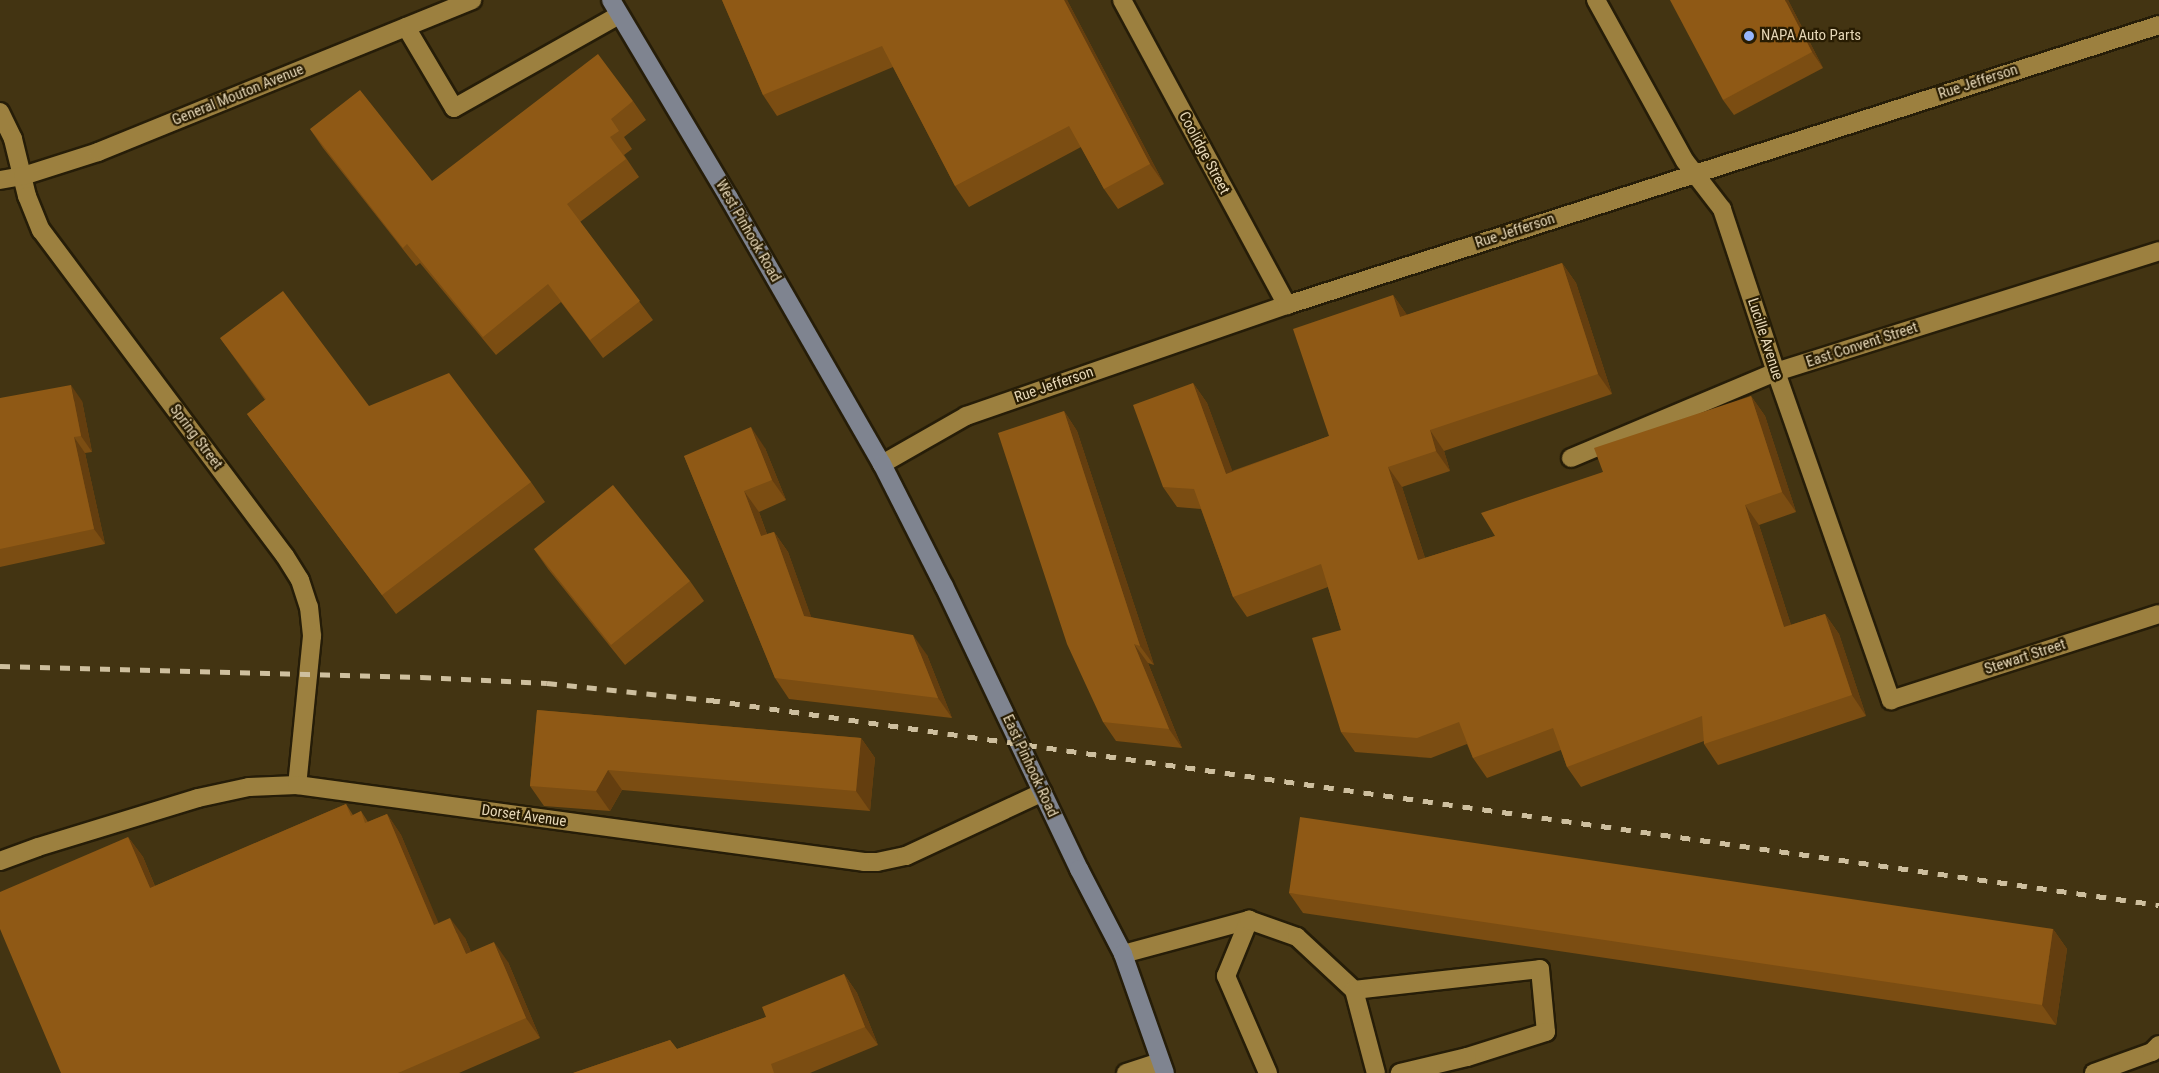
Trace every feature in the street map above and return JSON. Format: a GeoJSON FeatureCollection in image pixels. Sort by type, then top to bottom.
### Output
{"type":"FeatureCollection","features":[{"type":"Feature","properties":{"kind":"main road","name":"West Pinhook Road"},"geometry":{"type":"LineString","coordinates":[[615,7],[729,198],[882,464]]}},
{"type":"Feature","properties":{"kind":"main road","name":"East Pinhook Road"},"geometry":{"type":"LineString","coordinates":[[882,464],[1123,954],[1163,1068]]}},
{"type":"Feature","properties":{"kind":"street","name":"General Mouton Avenue"},"geometry":{"type":"LineString","coordinates":[[0,180],[23,176],[98,152],[472,0]]}},
{"type":"Feature","properties":{"kind":"street","name":"Coolidge Street"},"geometry":{"type":"LineString","coordinates":[[1122,0],[1287,305]]}},
{"type":"Feature","properties":{"kind":"street","name":"Lucille Avenue"},"geometry":{"type":"LineString","coordinates":[[1596,0],[1693,172],[1710,190],[1722,209],[1776,372],[1891,700]]}},
{"type":"Feature","properties":{"kind":"street"},"geometry":{"type":"LineString","coordinates":[[406,27],[454,108],[615,7]]}},
{"type":"Feature","properties":{"kind":"street","name":"Rue Jefferson"},"geometry":{"type":"LineString","coordinates":[[882,464],[966,416],[1287,305],[1693,172],[2159,25]]}},
{"type":"Feature","properties":{"kind":"street","name":"Spring Street"},"geometry":{"type":"LineString","coordinates":[[0,112],[13,139],[33,215],[41,230],[285,556],[300,580],[309,608],[312,636],[297,785]]}},
{"type":"Feature","properties":{"kind":"street","name":"East Convent Street"},"geometry":{"type":"LineString","coordinates":[[1571,458],[1776,372],[2159,251]]}},
{"type":"Feature","properties":{"kind":"street","name":"Stewart Street"},"geometry":{"type":"LineString","coordinates":[[1891,700],[2159,614]]}},
{"type":"Feature","properties":{"kind":"street","name":"Dorset Avenue"},"geometry":{"type":"LineString","coordinates":[[0,861],[38,847],[198,798],[249,787],[297,785],[864,862],[906,856],[1043,792]]}},
{"type":"Feature","properties":{"kind":"street"},"geometry":{"type":"LineString","coordinates":[[1249,920],[1226,976],[1268,1073]]}},
{"type":"Feature","properties":{"kind":"street"},"geometry":{"type":"LineString","coordinates":[[1123,954],[1249,920],[1297,937],[1354,990],[1376,1073]]}},
{"type":"Feature","properties":{"kind":"street"},"geometry":{"type":"LineString","coordinates":[[1354,990],[1540,969],[1546,1032],[1470,1065],[1400,1073]]}},
{"type":"Feature","properties":{"kind":"street"},"geometry":{"type":"LineString","coordinates":[[2094,1073],[2157,1054]]}},
{"type":"Feature","properties":{"kind":"street"},"geometry":{"type":"LineString","coordinates":[[1126,1073],[1163,1068]]}},
{"type":"Feature","properties":{"kind":"building"},"geometry":{"type":"Polygon","coordinates":[[[722,0],[1064,0],[1150,164],[1104,189],[1069,126],[955,186],[882,46],[763,95],[722,0]]]}},
{"type":"Feature","properties":{"kind":"building","name":"NAPA Auto Parts"},"geometry":{"type":"Polygon","coordinates":[[[1670,0],[1785,0],[1812,52],[1723,100],[1670,0]]]}},
{"type":"Feature","properties":{"kind":"building"},"geometry":{"type":"Polygon","coordinates":[[[598,54],[633,101],[611,119],[619,131],[610,137],[626,159],[567,204],[640,301],[590,340],[548,284],[483,337],[407,244],[403,248],[310,129],[360,90],[432,181],[598,54]]]}},
{"type":"Feature","properties":{"kind":"building"},"geometry":{"type":"Polygon","coordinates":[[[1562,263],[1598,374],[1430,430],[1436,451],[1388,467],[1418,560],[1495,536],[1481,513],[1603,472],[1594,448],[1751,396],[1782,492],[1745,505],[1784,627],[1825,614],[1852,695],[1704,744],[1702,716],[1567,767],[1553,728],[1473,758],[1459,722],[1417,738],[1341,732],[1312,638],[1341,630],[1321,564],[1233,597],[1194,489],[1163,487],[1133,405],[1193,383],[1226,474],[1329,436],[1293,329],[1393,295],[1400,317],[1562,263]]]}},
{"type":"Feature","properties":{"kind":"building"},"geometry":{"type":"Polygon","coordinates":[[[283,291],[369,406],[449,373],[531,482],[382,595],[247,414],[266,399],[220,338],[283,291]]]}},
{"type":"Feature","properties":{"kind":"building"},"geometry":{"type":"Polygon","coordinates":[[[71,385],[81,436],[74,437],[94,529],[0,549],[0,398],[71,385]]]}},
{"type":"Feature","properties":{"kind":"building"},"geometry":{"type":"Polygon","coordinates":[[[1064,411],[1140,646],[1134,644],[1169,729],[1103,722],[1067,644],[998,433],[1064,411]]]}},
{"type":"Feature","properties":{"kind":"building"},"geometry":{"type":"Polygon","coordinates":[[[751,427],[772,480],[744,491],[761,536],[774,532],[804,616],[913,635],[938,698],[775,678],[684,456],[751,427]]]}},
{"type":"Feature","properties":{"kind":"building"},"geometry":{"type":"Polygon","coordinates":[[[613,485],[690,581],[611,645],[534,549],[613,485]]]}},
{"type":"Feature","properties":{"kind":"building"},"geometry":{"type":"Polygon","coordinates":[[[537,710],[861,738],[856,791],[608,770],[596,791],[530,786],[537,710]]]}},
{"type":"Feature","properties":{"kind":"building"},"geometry":{"type":"Polygon","coordinates":[[[346,804],[351,816],[361,811],[365,823],[387,814],[434,925],[450,918],[466,954],[494,942],[526,1018],[398,1073],[61,1073],[0,929],[0,892],[128,837],[150,888],[346,804]]]}},
{"type":"Feature","properties":{"kind":"building"},"geometry":{"type":"Polygon","coordinates":[[[1300,817],[2053,929],[2042,1005],[1289,893],[1300,817]]]}},
{"type":"Feature","properties":{"kind":"building"},"geometry":{"type":"Polygon","coordinates":[[[844,974],[865,1027],[771,1064],[774,1073],[573,1073],[670,1040],[677,1049],[766,1017],[762,1007],[844,974]]]}},
{"type":"Feature","properties":{"kind":"railway"},"geometry":{"type":"LineString","coordinates":[[0,666],[421,677],[547,683],[710,700],[2159,905]]}},
{"type":"Feature","properties":{"kind":"place","name":"NAPA Auto Parts"},"geometry":{"type":"Point","coordinates":[1749,36]}}]}
